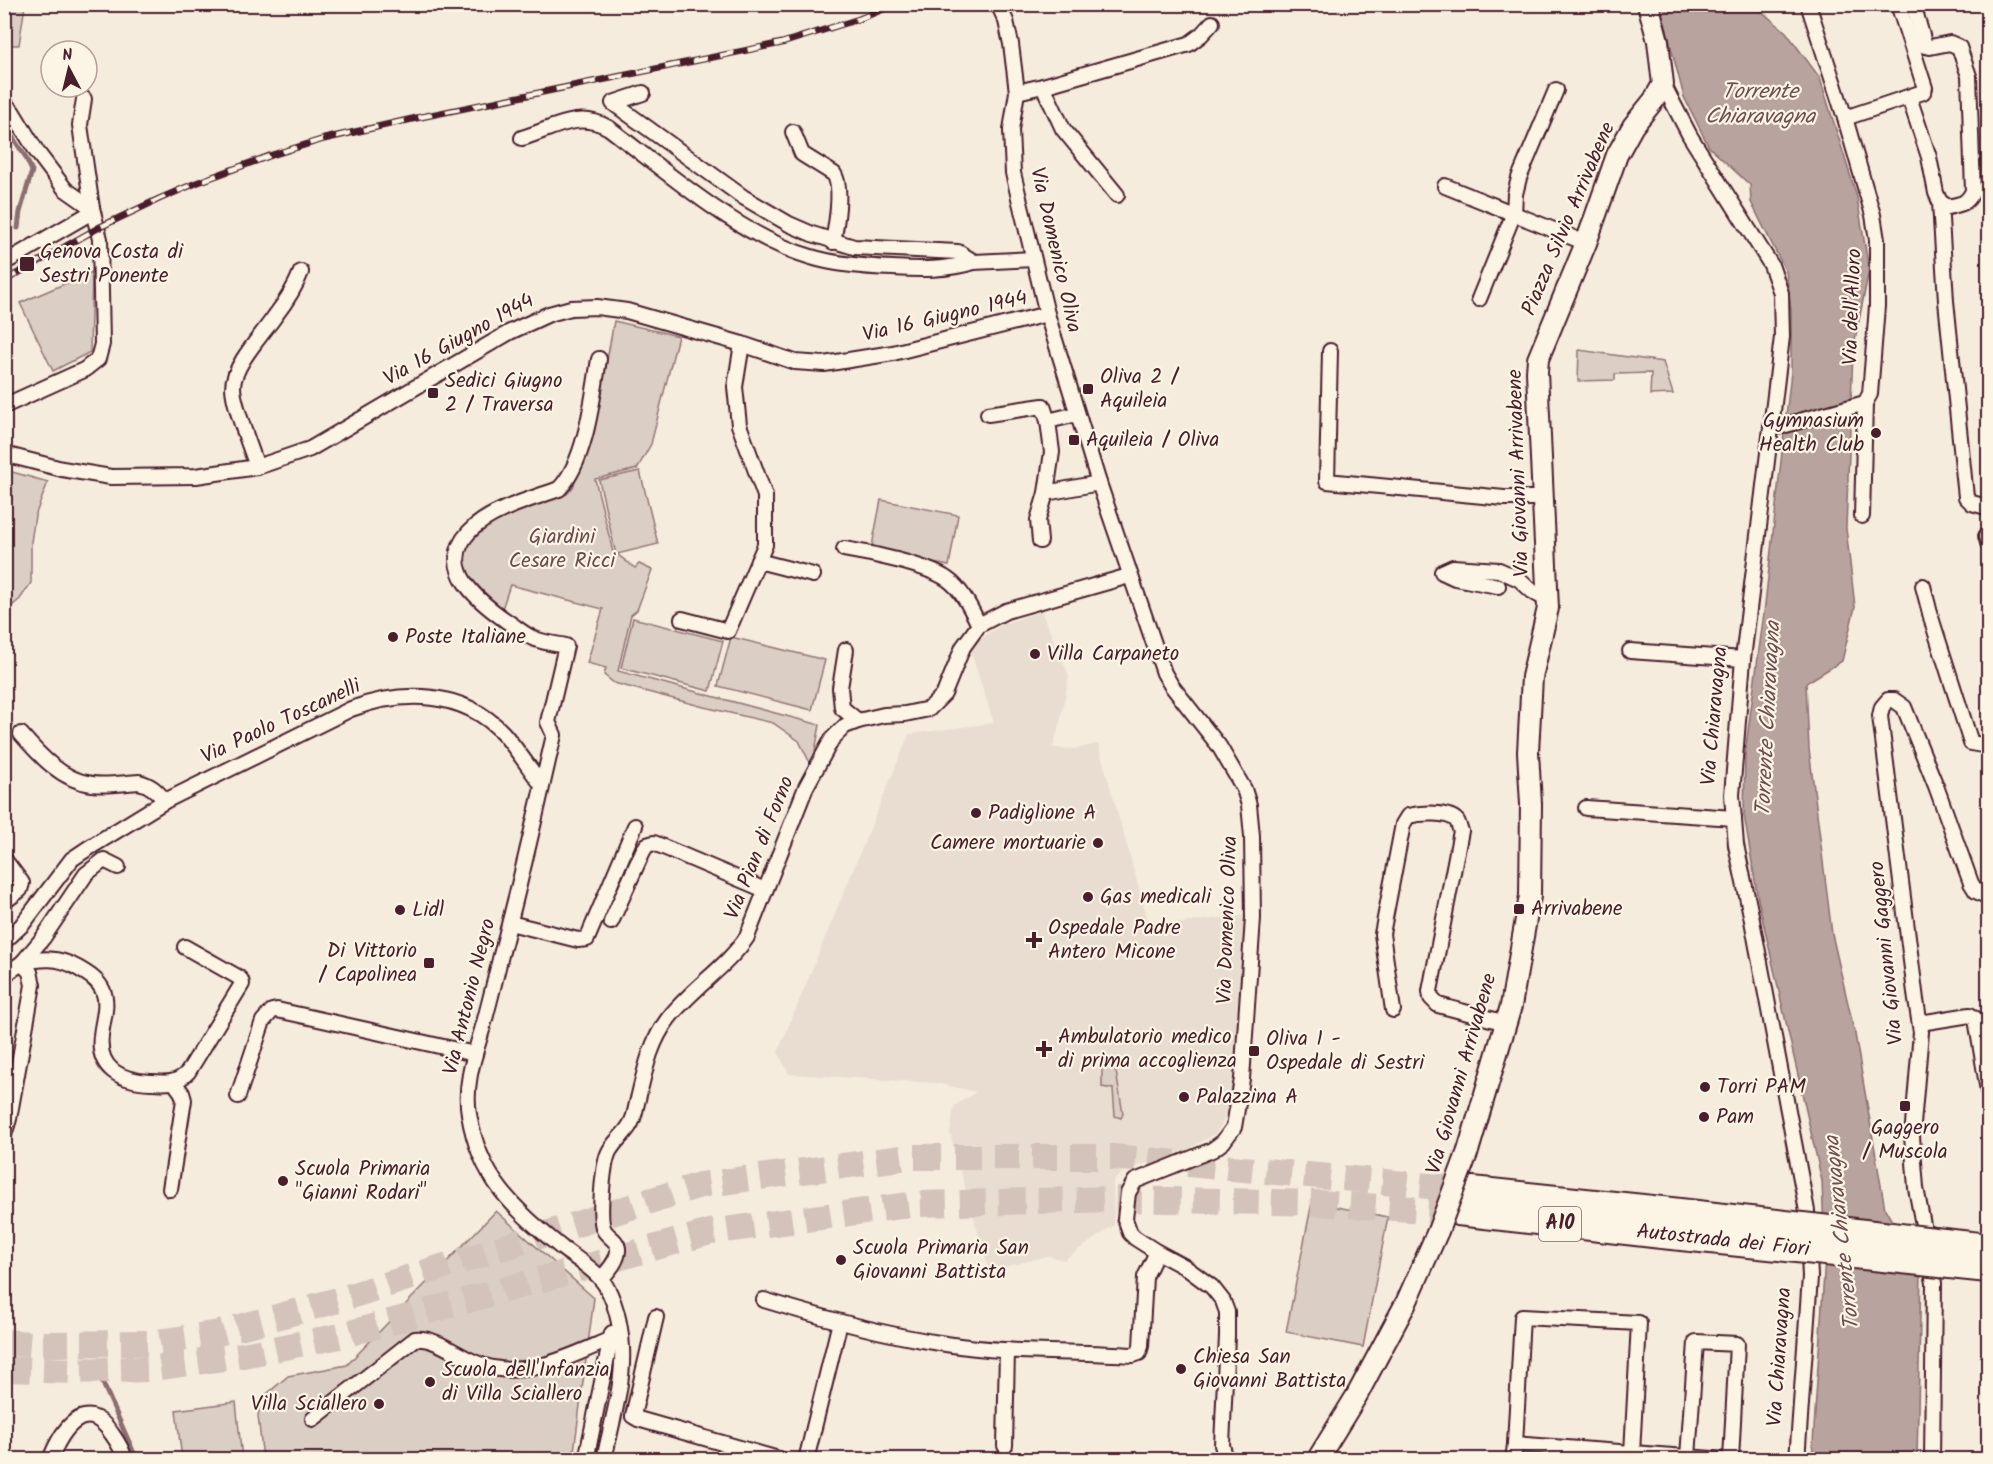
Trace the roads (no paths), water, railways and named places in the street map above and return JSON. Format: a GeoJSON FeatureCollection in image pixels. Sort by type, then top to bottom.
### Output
{"type":"FeatureCollection","features":[{"type":"Feature","properties":{"kind":"highway","name":"Autostrada dei Fiori"},"geometry":{"type":"LineString","coordinates":[[1473,1190],[1662,1222],[1989,1269]]}},
{"type":"Feature","properties":{"kind":"highway","name":"Autostrada dei Fiori"},"geometry":{"type":"LineString","coordinates":[[1458,1212],[1662,1222],[1989,1247]]}},
{"type":"Feature","properties":{"kind":"street","name":"Via Domenico Oliva"},"geometry":{"type":"LineString","coordinates":[[998,4],[1006,21],[1011,44],[1017,92],[1011,130],[1013,174],[1066,381],[1129,576],[1164,673],[1219,746],[1244,789],[1249,805],[1252,836],[1253,918],[1242,1079],[1236,1119],[1229,1135],[1212,1150],[1191,1161],[1135,1181],[1126,1203],[1125,1219],[1127,1227],[1135,1238],[1206,1282],[1220,1296],[1225,1306],[1227,1336],[1222,1452],[1226,1460]]}},
{"type":"Feature","properties":{"kind":"street","name":"Via Chiaravagna"},"geometry":{"type":"LineString","coordinates":[[1648,4],[1658,42],[1663,84],[1689,136],[1778,279],[1782,304],[1777,427],[1743,658],[1732,795],[1736,845],[1806,1211],[1810,1277],[1797,1460]]}},
{"type":"Feature","properties":{"kind":"street","name":"Via dell'Alloro"},"geometry":{"type":"LineString","coordinates":[[1808,4],[1845,118],[1873,216],[1877,248],[1877,306],[1870,394],[1860,404],[1862,516]]}},
{"type":"Feature","properties":{"kind":"street"},"geometry":{"type":"LineString","coordinates":[[1845,118],[1923,92],[1925,88],[1898,4]]}},
{"type":"Feature","properties":{"kind":"street"},"geometry":{"type":"LineString","coordinates":[[1913,4],[1925,46],[1950,43],[1959,46],[1969,76],[1973,191],[1964,204],[1948,207],[1940,202]]}},
{"type":"Feature","properties":{"kind":"street"},"geometry":{"type":"LineString","coordinates":[[1017,92],[1189,44],[1202,35],[1212,23]]}},
{"type":"Feature","properties":{"kind":"street","name":"Piazza Silvio Arrivabene"},"geometry":{"type":"LineString","coordinates":[[1543,345],[1586,243],[1617,155],[1633,126],[1654,100],[1663,84]]}},
{"type":"Feature","properties":{"kind":"street"},"geometry":{"type":"LineString","coordinates":[[1043,86],[1063,129],[1118,195]]}},
{"type":"Feature","properties":{"kind":"street"},"geometry":{"type":"LineString","coordinates":[[1479,299],[1514,213],[1519,178],[1556,90]]}},
{"type":"Feature","properties":{"kind":"street"},"geometry":{"type":"LineString","coordinates":[[643,93],[614,103],[743,197],[789,224],[833,242],[854,247],[958,252],[974,262]]}},
{"type":"Feature","properties":{"kind":"street"},"geometry":{"type":"LineString","coordinates":[[1909,97],[1929,157],[1940,202],[1946,301],[1965,489],[1968,501],[1986,507]]}},
{"type":"Feature","properties":{"kind":"street"},"geometry":{"type":"LineString","coordinates":[[4,406],[84,370],[98,359],[102,344],[102,279],[99,239],[92,208],[80,125],[84,99]]}},
{"type":"Feature","properties":{"kind":"street"},"geometry":{"type":"LineString","coordinates":[[4,103],[12,111],[37,152],[65,189],[92,208]]}},
{"type":"Feature","properties":{"kind":"street"},"geometry":{"type":"LineString","coordinates":[[522,138],[579,119],[598,122],[717,210],[780,246],[812,258],[877,268],[930,270],[948,269],[974,262],[1034,258]]}},
{"type":"Feature","properties":{"kind":"street"},"geometry":{"type":"LineString","coordinates":[[793,132],[802,154],[834,174],[837,179],[837,214],[833,242]]}},
{"type":"Feature","properties":{"kind":"street"},"geometry":{"type":"LineString","coordinates":[[1445,186],[1586,243]]}},
{"type":"Feature","properties":{"kind":"street"},"geometry":{"type":"LineString","coordinates":[[4,263],[87,215],[92,208]]}},
{"type":"Feature","properties":{"kind":"street"},"geometry":{"type":"LineString","coordinates":[[257,467],[234,396],[233,384],[241,365],[277,314],[301,272]]}},
{"type":"Feature","properties":{"kind":"street","name":"Via 16 Giugno 1944"},"geometry":{"type":"LineString","coordinates":[[4,454],[63,469],[111,477],[196,476],[257,467],[310,449],[510,332],[549,314],[571,308],[597,307],[627,311],[742,344],[795,362],[824,364],[892,354],[1047,314]]}},
{"type":"Feature","properties":{"kind":"street"},"geometry":{"type":"LineString","coordinates":[[682,619],[728,632],[765,545],[765,496],[739,425],[735,387],[742,344]]}},
{"type":"Feature","properties":{"kind":"street","name":"Via Giovanni Arrivabene"},"geometry":{"type":"LineString","coordinates":[[1317,1460],[1357,1395],[1406,1303],[1438,1231],[1468,1151],[1510,1006],[1530,896],[1531,804],[1528,752],[1532,677],[1548,608],[1537,372],[1538,359],[1543,345]]}},
{"type":"Feature","properties":{"kind":"street"},"geometry":{"type":"LineString","coordinates":[[1330,351],[1327,481],[1504,498],[1542,498]]}},
{"type":"Feature","properties":{"kind":"street"},"geometry":{"type":"LineString","coordinates":[[542,785],[554,735],[548,722],[566,646],[533,639],[483,604],[463,579],[456,559],[461,542],[477,525],[496,514],[559,489],[565,483],[588,425],[599,359]]}},
{"type":"Feature","properties":{"kind":"street"},"geometry":{"type":"LineString","coordinates":[[1777,427],[1860,404]]}},
{"type":"Feature","properties":{"kind":"street"},"geometry":{"type":"LineString","coordinates":[[988,414],[1043,406],[1048,421],[1052,452],[1046,493],[1038,520],[1040,541]]}},
{"type":"Feature","properties":{"kind":"street"},"geometry":{"type":"LineString","coordinates":[[1048,421],[1077,414]]}},
{"type":"Feature","properties":{"kind":"street"},"geometry":{"type":"LineString","coordinates":[[1046,493],[1098,483]]}},
{"type":"Feature","properties":{"kind":"street"},"geometry":{"type":"LineString","coordinates":[[844,549],[921,567],[948,579],[968,604],[979,625]]}},
{"type":"Feature","properties":{"kind":"street"},"geometry":{"type":"LineString","coordinates":[[758,561],[813,575]]}},
{"type":"Feature","properties":{"kind":"street","name":"Via Giovanni Arrivabene"},"geometry":{"type":"LineString","coordinates":[[1498,586],[1455,578],[1442,572],[1453,567],[1498,570],[1519,579],[1532,591],[1547,600]]}},
{"type":"Feature","properties":{"kind":"street","name":"Via Pian di Forno"},"geometry":{"type":"LineString","coordinates":[[601,1280],[614,1262],[618,1248],[604,1231],[603,1226],[601,1205],[607,1156],[613,1144],[632,1122],[648,1054],[669,1017],[691,993],[740,948],[747,937],[806,787],[832,740],[845,726],[858,721],[929,709],[944,694],[963,647],[979,625],[1005,611],[1129,576]]}},
{"type":"Feature","properties":{"kind":"street"},"geometry":{"type":"LineString","coordinates":[[1923,586],[1971,743],[1982,746],[1989,743]]}},
{"type":"Feature","properties":{"kind":"street"},"geometry":{"type":"LineString","coordinates":[[846,650],[840,688],[843,708],[858,721]]}},
{"type":"Feature","properties":{"kind":"street"},"geometry":{"type":"LineString","coordinates":[[1630,651],[1743,658]]}},
{"type":"Feature","properties":{"kind":"street","name":"Via Paolo Toscanelli"},"geometry":{"type":"LineString","coordinates":[[4,942],[22,925],[72,859],[142,813],[351,709],[370,702],[401,697],[426,697],[456,702],[481,715],[504,734],[542,785]]}},
{"type":"Feature","properties":{"kind":"street","name":"Via Giovanni Gaggero"},"geometry":{"type":"LineString","coordinates":[[1932,1460],[1934,1282],[1916,1188],[1912,1136],[1920,1023],[1880,716],[1882,707],[1888,700],[1893,700],[1904,707],[1973,888],[1981,895],[1989,897]]}},
{"type":"Feature","properties":{"kind":"street"},"geometry":{"type":"LineString","coordinates":[[21,734],[50,763],[82,782],[96,785],[145,783],[155,789],[165,801]]}},
{"type":"Feature","properties":{"kind":"street","name":"Via Antonio Negro"},"geometry":{"type":"LineString","coordinates":[[542,785],[510,923],[475,1054],[468,1086],[469,1115],[477,1146],[489,1175],[514,1205],[601,1280],[609,1291],[622,1348],[622,1369],[604,1460]]}},
{"type":"Feature","properties":{"kind":"street"},"geometry":{"type":"LineString","coordinates":[[1586,808],[1734,818]]}},
{"type":"Feature","properties":{"kind":"street"},"geometry":{"type":"LineString","coordinates":[[1393,1011],[1383,945],[1384,919],[1403,824],[1408,816],[1423,813],[1450,817],[1456,820],[1461,831],[1430,991],[1431,998],[1438,1005],[1506,1023]]}},
{"type":"Feature","properties":{"kind":"street"},"geometry":{"type":"LineString","coordinates":[[510,923],[578,940],[587,939],[635,826]]}},
{"type":"Feature","properties":{"kind":"street"},"geometry":{"type":"LineString","coordinates":[[611,922],[647,844],[654,843],[765,890]]}},
{"type":"Feature","properties":{"kind":"street"},"geometry":{"type":"LineString","coordinates":[[4,859],[22,882],[20,890],[8,900]]}},
{"type":"Feature","properties":{"kind":"street"},"geometry":{"type":"LineString","coordinates":[[4,975],[22,963],[43,938],[86,874],[104,860],[118,867]]}},
{"type":"Feature","properties":{"kind":"street"},"geometry":{"type":"LineString","coordinates":[[22,963],[41,958],[59,960],[80,969],[97,981],[105,996],[106,1005],[100,1045],[109,1068],[129,1079],[174,1082],[188,1072],[242,984],[238,977],[185,947]]}},
{"type":"Feature","properties":{"kind":"street"},"geometry":{"type":"LineString","coordinates":[[4,1135],[9,1119],[33,985],[30,972],[22,963]]}},
{"type":"Feature","properties":{"kind":"street"},"geometry":{"type":"LineString","coordinates":[[238,1096],[263,1021],[272,1011],[278,1010],[475,1054]]}},
{"type":"Feature","properties":{"kind":"street"},"geometry":{"type":"LineString","coordinates":[[1920,1023],[1970,1015],[1976,1019],[1989,1091]]}},
{"type":"Feature","properties":{"kind":"street"},"geometry":{"type":"LineString","coordinates":[[170,1189],[184,1100],[174,1082]]}},
{"type":"Feature","properties":{"kind":"street"},"geometry":{"type":"LineString","coordinates":[[764,1300],[840,1322],[946,1344],[1006,1350],[1133,1355],[1139,1353],[1144,1277],[1157,1252]]}},
{"type":"Feature","properties":{"kind":"street"},"geometry":{"type":"LineString","coordinates":[[586,1460],[615,1310]]}},
{"type":"Feature","properties":{"kind":"street"},"geometry":{"type":"LineString","coordinates":[[656,1317],[633,1416],[782,1460]]}},
{"type":"Feature","properties":{"kind":"street"},"geometry":{"type":"LineString","coordinates":[[1513,1460],[1522,1317],[1639,1323],[1632,1453]]}},
{"type":"Feature","properties":{"kind":"street"},"geometry":{"type":"LineString","coordinates":[[806,1460],[840,1322]]}},
{"type":"Feature","properties":{"kind":"street"},"geometry":{"type":"LineString","coordinates":[[313,1419],[415,1339],[423,1338],[432,1341],[479,1365],[513,1370],[542,1367],[611,1339]]}},
{"type":"Feature","properties":{"kind":"street"},"geometry":{"type":"LineString","coordinates":[[1688,1457],[1696,1342],[1737,1344],[1731,1460]]}},
{"type":"Feature","properties":{"kind":"street"},"geometry":{"type":"LineString","coordinates":[[1005,1446],[1006,1350]]}},
{"type":"Feature","properties":{"kind":"street"},"geometry":{"type":"LineString","coordinates":[[50,1460],[63,1432],[79,1419],[92,1416],[105,1424],[114,1436],[125,1460]]}},
{"type":"Feature","properties":{"kind":"street"},"geometry":{"type":"LineString","coordinates":[[1515,1444],[1726,1460]]}},
{"type":"Feature","properties":{"kind":"water","name":"Torrente Chiaravagna"},"geometry":{"type":"Polygon","coordinates":[[[1660,5],[1754,5],[1786,32],[1820,78],[1857,197],[1869,270],[1853,351],[1846,528],[1855,607],[1842,661],[1806,683],[1809,749],[1832,934],[1855,1034],[1885,1209],[1921,1271],[1917,1459],[1812,1459],[1825,1258],[1822,1181],[1758,899],[1744,815],[1745,753],[1764,613],[1791,372],[1791,311],[1786,272],[1751,202],[1750,185],[1709,147],[1684,97],[1660,5]]]}},
{"type":"Feature","properties":{"kind":"waterway"},"geometry":{"type":"LineString","coordinates":[[4,124],[32,171],[20,212],[18,228]]}},
{"type":"Feature","properties":{"kind":"waterway"},"geometry":{"type":"LineString","coordinates":[[101,1379],[137,1460]]}},
{"type":"Feature","properties":{"kind":"tunnel"},"geometry":{"type":"LineString","coordinates":[[4,1342],[30,1344],[149,1343],[215,1334],[338,1300],[700,1185],[909,1157],[1112,1157],[1472,1190]]}},
{"type":"Feature","properties":{"kind":"tunnel"},"geometry":{"type":"LineString","coordinates":[[4,1369],[75,1371],[148,1369],[243,1355],[340,1336],[710,1232],[917,1204],[1114,1199],[1318,1203],[1458,1212]]}},
{"type":"Feature","properties":{"kind":"railway"},"geometry":{"type":"LineString","coordinates":[[4,281],[98,228],[159,199],[272,155],[324,139],[421,117],[782,43],[859,19],[896,4]]}},
{"type":"Feature","properties":{"kind":"place","name":"Genova Costa di Sestri Ponente"},"geometry":{"type":"Point","coordinates":[27,264]}},
{"type":"Feature","properties":{"kind":"place","name":"Oliva 2 / Aquileia"},"geometry":{"type":"Point","coordinates":[1088,389]}},
{"type":"Feature","properties":{"kind":"place","name":"Sedici Giugno 2 / Traversa"},"geometry":{"type":"Point","coordinates":[433,393]}},
{"type":"Feature","properties":{"kind":"place","name":"Gymnasium Health Club"},"geometry":{"type":"Point","coordinates":[1876,433]}},
{"type":"Feature","properties":{"kind":"place","name":"Aquileia / Oliva"},"geometry":{"type":"Point","coordinates":[1074,440]}},
{"type":"Feature","properties":{"kind":"place","name":"Poste Italiane"},"geometry":{"type":"Point","coordinates":[393,637]}},
{"type":"Feature","properties":{"kind":"place","name":"Villa Carpaneto"},"geometry":{"type":"Point","coordinates":[1035,654]}},
{"type":"Feature","properties":{"kind":"place","name":"Padiglione A"},"geometry":{"type":"Point","coordinates":[976,813]}},
{"type":"Feature","properties":{"kind":"place","name":"Camere mortuarie"},"geometry":{"type":"Point","coordinates":[1098,843]}},
{"type":"Feature","properties":{"kind":"place","name":"Gas medicali"},"geometry":{"type":"Point","coordinates":[1088,897]}},
{"type":"Feature","properties":{"kind":"place","name":"Arrivabene"},"geometry":{"type":"Point","coordinates":[1519,909]}},
{"type":"Feature","properties":{"kind":"place","name":"Lidl"},"geometry":{"type":"Point","coordinates":[400,910]}},
{"type":"Feature","properties":{"kind":"place","name":"Ospedale Padre Antero Micone"},"geometry":{"type":"Point","coordinates":[1034,940]}},
{"type":"Feature","properties":{"kind":"place","name":"Di Vittorio / Capolinea"},"geometry":{"type":"Point","coordinates":[429,963]}},
{"type":"Feature","properties":{"kind":"place","name":"Ambulatorio medico di prima accoglienza"},"geometry":{"type":"Point","coordinates":[1044,1049]}},
{"type":"Feature","properties":{"kind":"place","name":"Oliva 1 - Ospedale di Sestri"},"geometry":{"type":"Point","coordinates":[1254,1051]}},
{"type":"Feature","properties":{"kind":"place","name":"Torri PAM"},"geometry":{"type":"Point","coordinates":[1705,1087]}},
{"type":"Feature","properties":{"kind":"place","name":"Palazzina A"},"geometry":{"type":"Point","coordinates":[1184,1097]}},
{"type":"Feature","properties":{"kind":"place","name":"Gaggero / Muscola"},"geometry":{"type":"Point","coordinates":[1905,1106]}},
{"type":"Feature","properties":{"kind":"place","name":"Pam"},"geometry":{"type":"Point","coordinates":[1704,1117]}},
{"type":"Feature","properties":{"kind":"place","name":"Scuola Primaria \"Gianni Rodari\""},"geometry":{"type":"Point","coordinates":[283,1181]}},
{"type":"Feature","properties":{"kind":"place","name":"Scuola Primaria San Giovanni Battista"},"geometry":{"type":"Point","coordinates":[841,1260]}},
{"type":"Feature","properties":{"kind":"place","name":"Chiesa San Giovanni Battista"},"geometry":{"type":"Point","coordinates":[1181,1369]}},
{"type":"Feature","properties":{"kind":"place","name":"Scuola dell'Infanzia di Villa Sciallero"},"geometry":{"type":"Point","coordinates":[430,1382]}},
{"type":"Feature","properties":{"kind":"place","name":"Villa Sciallero"},"geometry":{"type":"Point","coordinates":[379,1404]}},
{"type":"Feature","properties":{"kind":"park label","name":"Giardini Cesare Ricci"},"geometry":{"type":"Point","coordinates":[562,549]}}]}
